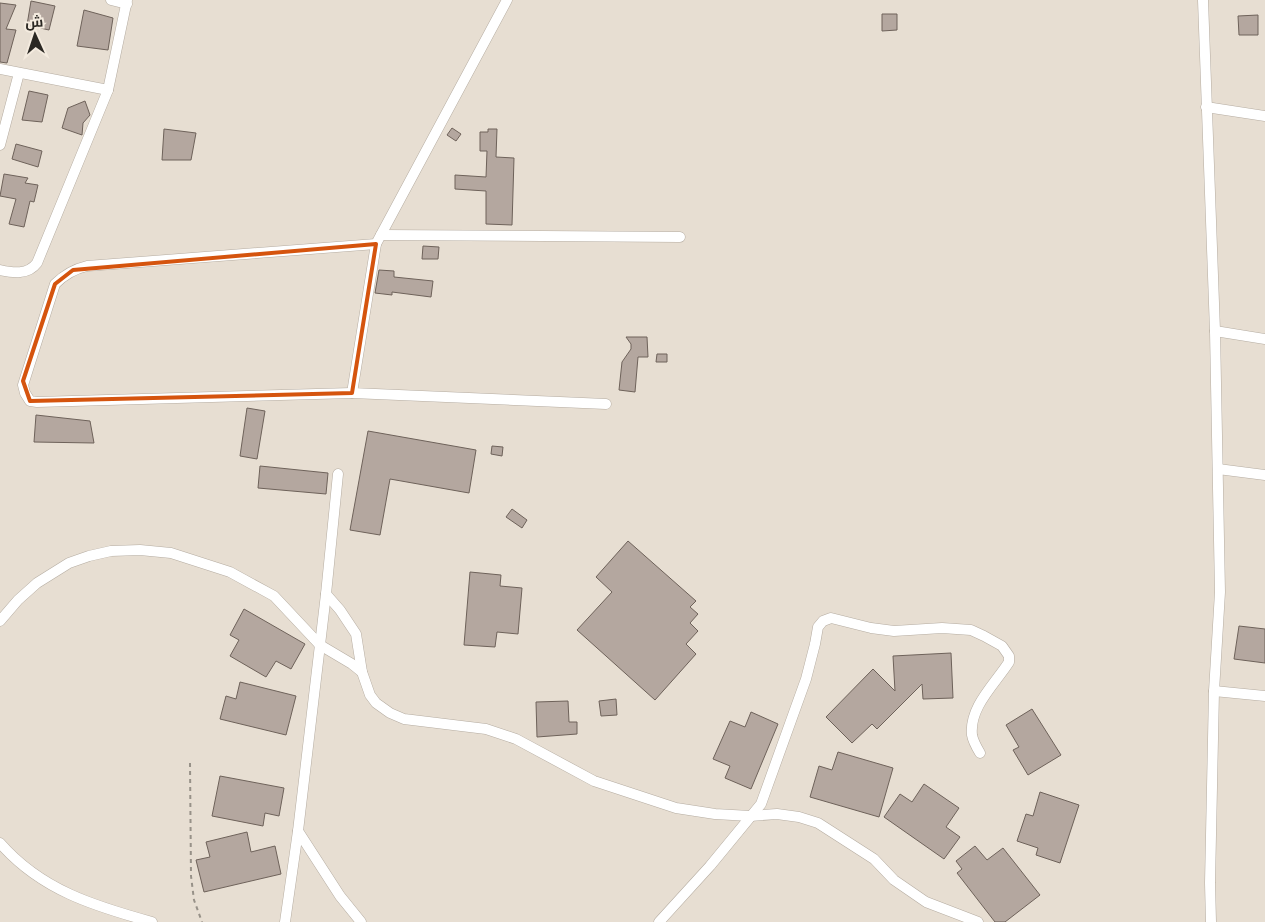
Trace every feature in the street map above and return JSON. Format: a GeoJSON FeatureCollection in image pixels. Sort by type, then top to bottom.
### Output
{"type":"FeatureCollection","features":[{"type":"Feature","properties":{"kind":"street"},"geometry":{"type":"LineString","coordinates":[[1,272],[15,273],[26,271],[33,268],[37,263],[108,90],[127,2],[111,0]]}},
{"type":"Feature","properties":{"kind":"street"},"geometry":{"type":"LineString","coordinates":[[352,393],[379,240],[506,0]]}},
{"type":"Feature","properties":{"kind":"street"},"geometry":{"type":"LineString","coordinates":[[1203,0],[1215,331],[1220,592],[1214,691],[1211,922]]}},
{"type":"Feature","properties":{"kind":"street"},"geometry":{"type":"LineString","coordinates":[[0,69],[108,90]]}},
{"type":"Feature","properties":{"kind":"street"},"geometry":{"type":"LineString","coordinates":[[0,144],[18,73]]}},
{"type":"Feature","properties":{"kind":"street"},"geometry":{"type":"LineString","coordinates":[[1206,107],[1265,116]]}},
{"type":"Feature","properties":{"kind":"street"},"geometry":{"type":"LineString","coordinates":[[606,404],[352,393],[37,402],[30,400],[25,393],[23,385],[56,284],[73,270],[87,266],[379,240],[680,237]]}},
{"type":"Feature","properties":{"kind":"street"},"geometry":{"type":"LineString","coordinates":[[1215,331],[1265,339]]}},
{"type":"Feature","properties":{"kind":"street"},"geometry":{"type":"LineString","coordinates":[[1218,469],[1265,475]]}},
{"type":"Feature","properties":{"kind":"street"},"geometry":{"type":"LineString","coordinates":[[285,922],[298,831],[338,474]]}},
{"type":"Feature","properties":{"kind":"street"},"geometry":{"type":"LineString","coordinates":[[0,621],[18,600],[38,583],[69,563],[89,556],[111,552],[140,550],[171,553],[230,572],[274,596],[320,645],[362,672]]}},
{"type":"Feature","properties":{"kind":"street"},"geometry":{"type":"LineString","coordinates":[[326,594],[340,610],[356,634],[362,672],[367,688],[376,703],[390,713],[404,719],[486,729],[516,739],[594,781],[676,808],[715,814],[750,816],[777,814],[799,817],[818,823],[874,859],[894,880],[926,902],[978,922]]}},
{"type":"Feature","properties":{"kind":"street"},"geometry":{"type":"LineString","coordinates":[[659,922],[710,866],[761,804],[806,679],[818,627],[823,621],[831,618],[871,628],[894,631],[942,628],[971,630],[1002,646],[1009,656],[1009,662],[978,705],[973,722],[972,736],[980,753]]}},
{"type":"Feature","properties":{"kind":"street"},"geometry":{"type":"LineString","coordinates":[[1214,691],[1265,696]]}},
{"type":"Feature","properties":{"kind":"street"},"geometry":{"type":"LineString","coordinates":[[298,831],[340,896],[361,922]]}},
{"type":"Feature","properties":{"kind":"street"},"geometry":{"type":"LineString","coordinates":[[0,843],[33,874],[78,899],[152,922]]}},
{"type":"Feature","properties":{"kind":"path"},"geometry":{"type":"LineString","coordinates":[[190,763],[192,876],[194,900],[202,922]]}},
{"type":"Feature","properties":{"kind":"highlighted area"},"geometry":{"type":"Polygon","coordinates":[[[376,244],[352,393],[30,401],[23,381],[55,284],[73,270],[376,244]]]}},
{"type":"Feature","properties":{"kind":"building"},"geometry":{"type":"Polygon","coordinates":[[[31,1],[55,6],[49,30],[27,25],[31,1]]]}},
{"type":"Feature","properties":{"kind":"building"},"geometry":{"type":"Polygon","coordinates":[[[0,3],[16,5],[6,29],[16,30],[7,63],[0,62],[0,3]]]}},
{"type":"Feature","properties":{"kind":"building"},"geometry":{"type":"Polygon","coordinates":[[[84,10],[113,18],[108,50],[77,46],[84,10]]]}},
{"type":"Feature","properties":{"kind":"building"},"geometry":{"type":"Polygon","coordinates":[[[882,14],[897,14],[897,30],[882,31],[882,14]]]}},
{"type":"Feature","properties":{"kind":"building"},"geometry":{"type":"Polygon","coordinates":[[[1258,15],[1258,35],[1239,35],[1238,16],[1258,15]]]}},
{"type":"Feature","properties":{"kind":"building"},"geometry":{"type":"Polygon","coordinates":[[[29,91],[48,95],[42,122],[22,120],[29,91]]]}},
{"type":"Feature","properties":{"kind":"building"},"geometry":{"type":"Polygon","coordinates":[[[85,101],[90,115],[83,123],[82,135],[62,128],[68,108],[85,101]]]}},
{"type":"Feature","properties":{"kind":"building"},"geometry":{"type":"Polygon","coordinates":[[[452,128],[461,134],[456,141],[447,135],[452,128]]]}},
{"type":"Feature","properties":{"kind":"building"},"geometry":{"type":"Polygon","coordinates":[[[164,129],[196,133],[191,160],[162,160],[164,129]]]}},
{"type":"Feature","properties":{"kind":"building"},"geometry":{"type":"Polygon","coordinates":[[[488,129],[497,129],[496,157],[514,158],[512,225],[486,224],[486,191],[455,189],[455,175],[486,177],[487,151],[480,151],[480,132],[488,132],[488,129]]]}},
{"type":"Feature","properties":{"kind":"building"},"geometry":{"type":"Polygon","coordinates":[[[16,144],[42,151],[38,167],[12,159],[16,144]]]}},
{"type":"Feature","properties":{"kind":"building"},"geometry":{"type":"Polygon","coordinates":[[[4,174],[28,178],[25,183],[38,185],[34,202],[30,201],[24,227],[9,224],[16,199],[0,196],[4,174]]]}},
{"type":"Feature","properties":{"kind":"building"},"geometry":{"type":"Polygon","coordinates":[[[423,246],[439,247],[438,259],[422,259],[423,246]]]}},
{"type":"Feature","properties":{"kind":"building"},"geometry":{"type":"Polygon","coordinates":[[[379,270],[394,271],[394,277],[433,281],[431,297],[392,292],[392,295],[375,293],[379,270]]]}},
{"type":"Feature","properties":{"kind":"building"},"geometry":{"type":"Polygon","coordinates":[[[626,337],[647,337],[648,357],[638,357],[635,392],[619,390],[622,362],[631,349],[631,344],[626,337]]]}},
{"type":"Feature","properties":{"kind":"building"},"geometry":{"type":"Polygon","coordinates":[[[657,354],[667,354],[667,362],[656,362],[657,354]]]}},
{"type":"Feature","properties":{"kind":"building"},"geometry":{"type":"Polygon","coordinates":[[[247,408],[265,411],[257,459],[240,456],[247,408]]]}},
{"type":"Feature","properties":{"kind":"building"},"geometry":{"type":"Polygon","coordinates":[[[36,415],[90,421],[94,443],[34,442],[36,415]]]}},
{"type":"Feature","properties":{"kind":"building"},"geometry":{"type":"Polygon","coordinates":[[[368,431],[476,450],[469,493],[390,479],[380,535],[350,530],[368,431]]]}},
{"type":"Feature","properties":{"kind":"building"},"geometry":{"type":"Polygon","coordinates":[[[492,446],[503,447],[502,456],[491,454],[492,446]]]}},
{"type":"Feature","properties":{"kind":"building"},"geometry":{"type":"Polygon","coordinates":[[[260,466],[328,473],[326,494],[258,488],[260,466]]]}},
{"type":"Feature","properties":{"kind":"building"},"geometry":{"type":"Polygon","coordinates":[[[512,509],[527,520],[522,528],[506,517],[512,509]]]}},
{"type":"Feature","properties":{"kind":"building"},"geometry":{"type":"Polygon","coordinates":[[[628,541],[696,601],[690,607],[698,614],[690,623],[698,631],[686,644],[696,654],[655,700],[577,630],[612,592],[596,577],[628,541]]]}},
{"type":"Feature","properties":{"kind":"building"},"geometry":{"type":"Polygon","coordinates":[[[470,572],[501,575],[500,586],[522,588],[518,634],[497,632],[495,647],[464,645],[470,572]]]}},
{"type":"Feature","properties":{"kind":"building"},"geometry":{"type":"Polygon","coordinates":[[[244,609],[305,644],[291,669],[276,661],[266,677],[230,656],[239,640],[230,635],[244,609]]]}},
{"type":"Feature","properties":{"kind":"building"},"geometry":{"type":"Polygon","coordinates":[[[1239,626],[1265,629],[1265,663],[1234,659],[1239,626]]]}},
{"type":"Feature","properties":{"kind":"building"},"geometry":{"type":"Polygon","coordinates":[[[951,653],[953,698],[923,699],[922,684],[877,729],[872,724],[852,743],[826,717],[873,669],[895,691],[893,656],[951,653]]]}},
{"type":"Feature","properties":{"kind":"building"},"geometry":{"type":"Polygon","coordinates":[[[240,682],[296,696],[286,735],[220,719],[226,696],[236,699],[240,682]]]}},
{"type":"Feature","properties":{"kind":"building"},"geometry":{"type":"Polygon","coordinates":[[[616,699],[617,715],[601,716],[599,701],[616,699]]]}},
{"type":"Feature","properties":{"kind":"building"},"geometry":{"type":"Polygon","coordinates":[[[568,701],[569,722],[577,722],[577,734],[537,737],[536,702],[568,701]]]}},
{"type":"Feature","properties":{"kind":"building"},"geometry":{"type":"Polygon","coordinates":[[[1032,709],[1061,755],[1028,775],[1013,750],[1019,747],[1006,725],[1032,709]]]}},
{"type":"Feature","properties":{"kind":"building"},"geometry":{"type":"Polygon","coordinates":[[[751,712],[778,724],[751,789],[725,778],[730,766],[713,759],[730,721],[745,727],[751,712]]]}},
{"type":"Feature","properties":{"kind":"building"},"geometry":{"type":"Polygon","coordinates":[[[838,752],[893,768],[879,817],[810,797],[819,766],[832,770],[838,752]]]}},
{"type":"Feature","properties":{"kind":"building"},"geometry":{"type":"Polygon","coordinates":[[[220,776],[284,788],[279,816],[265,813],[263,826],[212,816],[220,776]]]}},
{"type":"Feature","properties":{"kind":"building"},"geometry":{"type":"Polygon","coordinates":[[[924,784],[959,808],[946,827],[960,837],[944,859],[884,817],[900,794],[912,802],[924,784]]]}},
{"type":"Feature","properties":{"kind":"building"},"geometry":{"type":"Polygon","coordinates":[[[1040,792],[1079,805],[1060,863],[1036,855],[1038,848],[1017,841],[1026,814],[1033,816],[1040,792]]]}},
{"type":"Feature","properties":{"kind":"building"},"geometry":{"type":"Polygon","coordinates":[[[247,832],[251,852],[275,846],[281,874],[204,892],[196,860],[210,857],[206,842],[247,832]]]}},
{"type":"Feature","properties":{"kind":"building"},"geometry":{"type":"Polygon","coordinates":[[[975,846],[987,860],[1003,848],[1040,895],[1005,922],[995,922],[957,873],[962,869],[956,861],[975,846]]]}}]}
